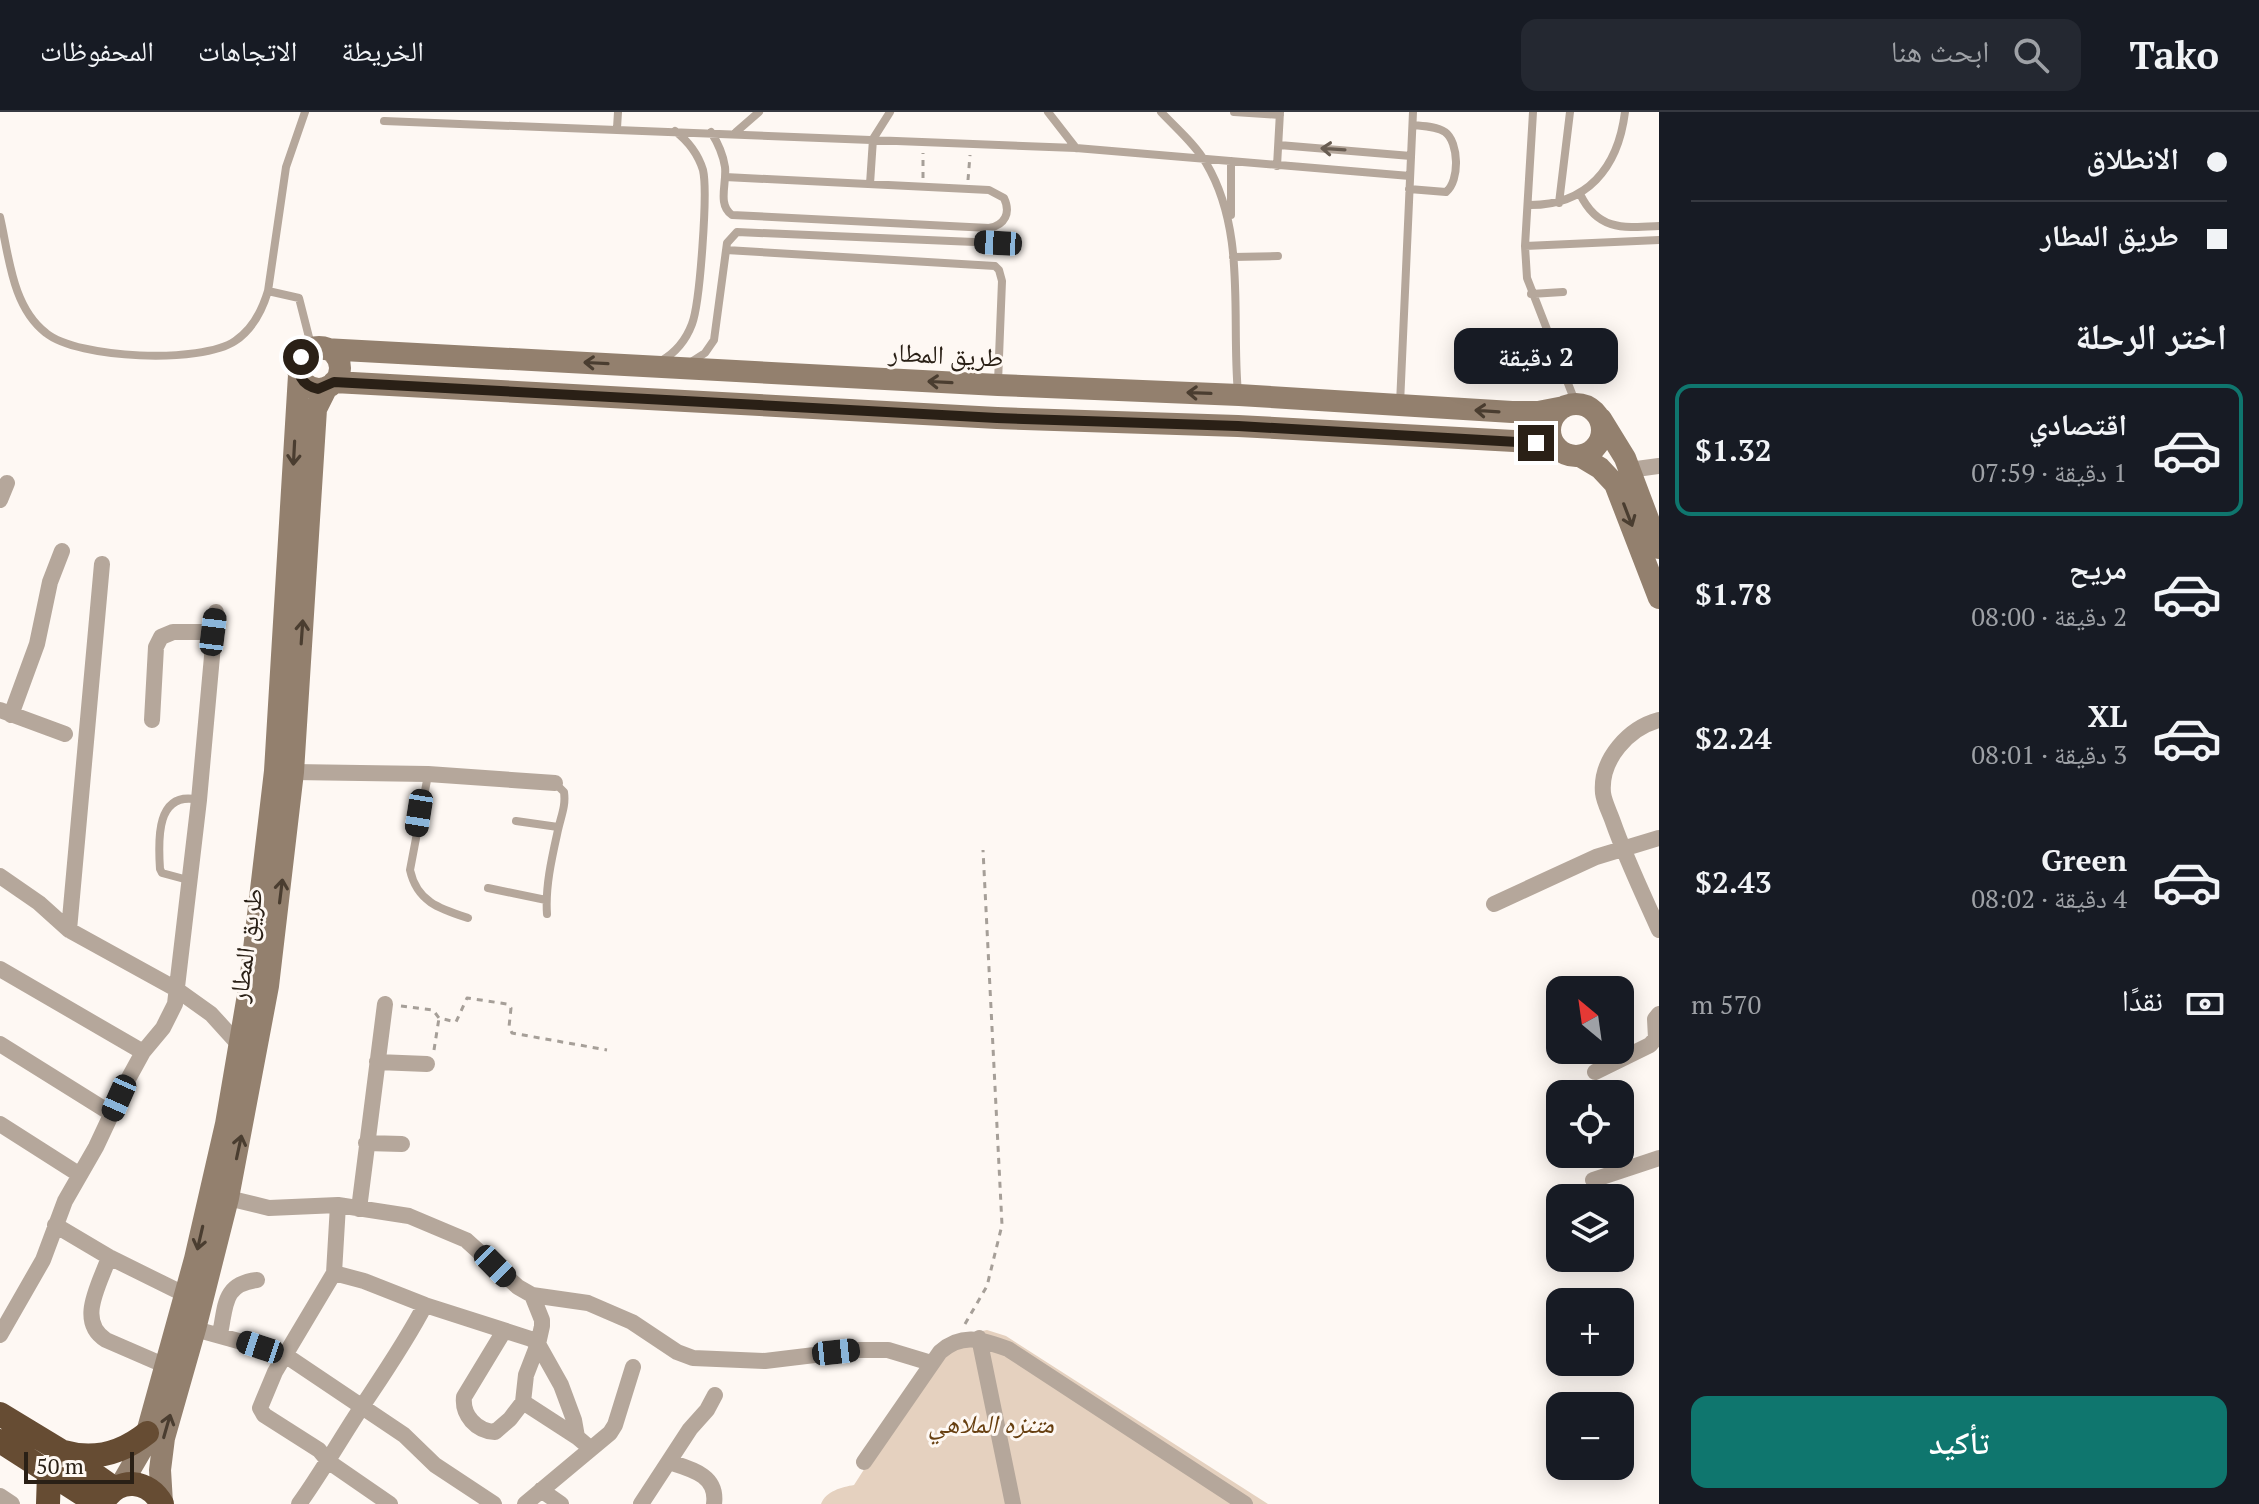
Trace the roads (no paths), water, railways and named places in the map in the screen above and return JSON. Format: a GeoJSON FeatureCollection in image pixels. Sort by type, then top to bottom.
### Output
{"type":"FeatureCollection","features":[{"type":"Feature","properties":{"kind":"highway"},"geometry":{"type":"LineString","coordinates":[[0,1414],[61,1451],[101,1497]]}},
{"type":"Feature","properties":{"kind":"highway"},"geometry":{"type":"LineString","coordinates":[[61,1451],[87,1456],[113,1453],[147,1433]]}},
{"type":"Feature","properties":{"kind":"highway"},"geometry":{"type":"LineString","coordinates":[[0,1441],[49,1473],[101,1497],[144,1485],[157,1495],[162,1504]]}},
{"type":"Feature","properties":{"kind":"highway"},"geometry":{"type":"LineString","coordinates":[[48,1504],[49,1473]]}},
{"type":"Feature","properties":{"kind":"main road","name":"طريق المطار"},"geometry":{"type":"LineString","coordinates":[[318,349],[1239,395],[1525,413],[1570,405]]}},
{"type":"Feature","properties":{"kind":"main road"},"geometry":{"type":"LineString","coordinates":[[331,385],[339,374],[335,356],[318,349],[301,357],[299,375],[309,386],[318,389],[331,385],[997,418],[1238,426],[1525,441],[1558,449]]}},
{"type":"Feature","properties":{"kind":"main road","name":"طريق المطار"},"geometry":{"type":"LineString","coordinates":[[101,1497],[137,1461],[147,1433],[186,1295],[249,1047],[278,915],[299,375]]}},
{"type":"Feature","properties":{"kind":"main road","name":"طريق المطار"},"geometry":{"type":"LineString","coordinates":[[284,772],[318,401],[331,385]]}},
{"type":"Feature","properties":{"kind":"main road"},"geometry":{"type":"LineString","coordinates":[[997,418],[998,385]]}},
{"type":"Feature","properties":{"kind":"main road"},"geometry":{"type":"LineString","coordinates":[[1238,426],[1239,395]]}},
{"type":"Feature","properties":{"kind":"main road"},"geometry":{"type":"LineString","coordinates":[[1398,436],[1400,405]]}},
{"type":"Feature","properties":{"kind":"main road"},"geometry":{"type":"LineString","coordinates":[[1599,417],[1603,429],[1600,441],[1592,451],[1580,456],[1568,456],[1551,439],[1550,426],[1555,415],[1570,405],[1592,409],[1599,417],[1614,436],[1659,548]]}},
{"type":"Feature","properties":{"kind":"main road"},"geometry":{"type":"LineString","coordinates":[[1580,456],[1600,468],[1615,484],[1659,598]]}},
{"type":"Feature","properties":{"kind":"main road","name":"طريق المطار"},"geometry":{"type":"LineString","coordinates":[[162,1504],[160,1470],[164,1438],[228,1198],[249,1047]]}},
{"type":"Feature","properties":{"kind":"street"},"geometry":{"type":"LineString","coordinates":[[1629,470],[1659,466]]}},
{"type":"Feature","properties":{"kind":"street"},"geometry":{"type":"LineString","coordinates":[[0,500],[7,483]]}},
{"type":"Feature","properties":{"kind":"street"},"geometry":{"type":"LineString","coordinates":[[62,551],[50,582],[37,644],[6,712],[65,734]]}},
{"type":"Feature","properties":{"kind":"street"},"geometry":{"type":"LineString","coordinates":[[69,930],[102,564]]}},
{"type":"Feature","properties":{"kind":"street"},"geometry":{"type":"LineString","coordinates":[[0,1335],[43,1260],[55,1225],[143,1052],[172,1013],[199,800],[216,612]]}},
{"type":"Feature","properties":{"kind":"street"},"geometry":{"type":"LineString","coordinates":[[152,720],[156,647],[161,637],[173,632],[213,632]]}},
{"type":"Feature","properties":{"kind":"street"},"geometry":{"type":"LineString","coordinates":[[1659,720],[1636,730],[1623,742],[1609,762],[1603,794],[1622,849],[1659,930]]}},
{"type":"Feature","properties":{"kind":"street"},"geometry":{"type":"LineString","coordinates":[[284,772],[428,774],[555,783]]}},
{"type":"Feature","properties":{"kind":"street"},"geometry":{"type":"LineString","coordinates":[[1494,904],[1596,857],[1659,838]]}},
{"type":"Feature","properties":{"kind":"street"},"geometry":{"type":"LineString","coordinates":[[0,876],[39,903],[69,930],[176,989],[249,1047]]}},
{"type":"Feature","properties":{"kind":"street"},"geometry":{"type":"LineString","coordinates":[[1,973],[143,1052]]}},
{"type":"Feature","properties":{"kind":"street"},"geometry":{"type":"LineString","coordinates":[[359,1209],[385,1004]]}},
{"type":"Feature","properties":{"kind":"street"},"geometry":{"type":"LineString","coordinates":[[1595,1072],[1655,1040],[1655,1019],[1659,1014]]}},
{"type":"Feature","properties":{"kind":"street"},"geometry":{"type":"LineString","coordinates":[[0,1044],[112,1114]]}},
{"type":"Feature","properties":{"kind":"street"},"geometry":{"type":"LineString","coordinates":[[377,1062],[427,1064]]}},
{"type":"Feature","properties":{"kind":"street"},"geometry":{"type":"LineString","coordinates":[[0,1124],[80,1175]]}},
{"type":"Feature","properties":{"kind":"street"},"geometry":{"type":"LineString","coordinates":[[366,1143],[402,1144]]}},
{"type":"Feature","properties":{"kind":"street"},"geometry":{"type":"LineString","coordinates":[[1593,1180],[1659,1158]]}},
{"type":"Feature","properties":{"kind":"street"},"geometry":{"type":"LineString","coordinates":[[228,1198],[278,1209],[338,1205],[409,1216],[466,1240],[518,1287],[532,1295],[588,1303],[632,1322],[677,1352],[693,1358],[765,1361],[856,1350],[888,1350],[931,1363]]}},
{"type":"Feature","properties":{"kind":"street"},"geometry":{"type":"LineString","coordinates":[[338,1205],[334,1273],[285,1355],[261,1402],[260,1411],[319,1450],[329,1462],[390,1504]]}},
{"type":"Feature","properties":{"kind":"street"},"geometry":{"type":"LineString","coordinates":[[55,1225],[109,1257],[186,1295]]}},
{"type":"Feature","properties":{"kind":"street"},"geometry":{"type":"LineString","coordinates":[[109,1257],[90,1312],[91,1325],[106,1340],[166,1366]]}},
{"type":"Feature","properties":{"kind":"street"},"geometry":{"type":"LineString","coordinates":[[334,1273],[525,1336],[538,1344],[584,1442]]}},
{"type":"Feature","properties":{"kind":"street"},"geometry":{"type":"LineString","coordinates":[[220,1334],[226,1305],[234,1287],[242,1282],[257,1280]]}},
{"type":"Feature","properties":{"kind":"street"},"geometry":{"type":"LineString","coordinates":[[504,1331],[464,1397],[469,1418],[482,1430],[495,1432],[523,1402],[526,1375],[538,1344],[542,1320],[532,1295]]}},
{"type":"Feature","properties":{"kind":"street"},"geometry":{"type":"LineString","coordinates":[[299,1504],[409,1337],[425,1305]]}},
{"type":"Feature","properties":{"kind":"street"},"geometry":{"type":"LineString","coordinates":[[195,1329],[260,1347]]}},
{"type":"Feature","properties":{"kind":"street"},"geometry":{"type":"LineString","coordinates":[[979,1338],[1013,1504]]}},
{"type":"Feature","properties":{"kind":"street"},"geometry":{"type":"LineString","coordinates":[[864,1462],[931,1363],[954,1341],[979,1338],[1008,1349],[1245,1504]]}},
{"type":"Feature","properties":{"kind":"street"},"geometry":{"type":"LineString","coordinates":[[285,1355],[404,1435],[435,1465],[494,1504]]}},
{"type":"Feature","properties":{"kind":"street"},"geometry":{"type":"LineString","coordinates":[[525,1504],[584,1442],[610,1433],[633,1367]]}},
{"type":"Feature","properties":{"kind":"street"},"geometry":{"type":"LineString","coordinates":[[641,1504],[715,1395]]}},
{"type":"Feature","properties":{"kind":"street"},"geometry":{"type":"LineString","coordinates":[[523,1402],[584,1442]]}},
{"type":"Feature","properties":{"kind":"street"},"geometry":{"type":"LineString","coordinates":[[669,1462],[698,1472],[708,1479],[714,1489],[714,1504]]}},
{"type":"Feature","properties":{"kind":"street"},"geometry":{"type":"LineString","coordinates":[[541,1490],[561,1504]]}},
{"type":"Feature","properties":{"kind":"street"},"geometry":{"type":"LineString","coordinates":[[0,1496],[12,1504]]}},
{"type":"Feature","properties":{"kind":"lane"},"geometry":{"type":"LineString","coordinates":[[0,217],[15,284],[24,307],[45,333],[75,347],[141,354],[206,353],[221,348],[247,331],[264,306],[286,167],[305,112]]}},
{"type":"Feature","properties":{"kind":"lane"},"geometry":{"type":"LineString","coordinates":[[617,128],[618,112]]}},
{"type":"Feature","properties":{"kind":"lane"},"geometry":{"type":"LineString","coordinates":[[736,133],[759,112]]}},
{"type":"Feature","properties":{"kind":"lane"},"geometry":{"type":"LineString","coordinates":[[870,184],[873,139],[890,112]]}},
{"type":"Feature","properties":{"kind":"lane"},"geometry":{"type":"LineString","coordinates":[[1048,112],[1076,148]]}},
{"type":"Feature","properties":{"kind":"lane"},"geometry":{"type":"LineString","coordinates":[[1161,112],[1204,159],[1222,196],[1232,236]]}},
{"type":"Feature","properties":{"kind":"lane"},"geometry":{"type":"LineString","coordinates":[[1234,112],[1280,114],[1277,166]]}},
{"type":"Feature","properties":{"kind":"lane"},"geometry":{"type":"LineString","coordinates":[[1400,405],[1413,112]]}},
{"type":"Feature","properties":{"kind":"lane"},"geometry":{"type":"LineString","coordinates":[[1533,112],[1525,262],[1531,294],[1570,405]]}},
{"type":"Feature","properties":{"kind":"lane"},"geometry":{"type":"LineString","coordinates":[[1559,203],[1570,112]]}},
{"type":"Feature","properties":{"kind":"lane"},"geometry":{"type":"LineString","coordinates":[[1528,205],[1559,203],[1580,194],[1604,172],[1619,143],[1625,112]]}},
{"type":"Feature","properties":{"kind":"lane"},"geometry":{"type":"LineString","coordinates":[[384,121],[1076,148],[1410,176]]}},
{"type":"Feature","properties":{"kind":"lane"},"geometry":{"type":"LineString","coordinates":[[1409,189],[1446,192],[1454,182],[1452,139],[1441,130],[1413,125]]}},
{"type":"Feature","properties":{"kind":"lane"},"geometry":{"type":"LineString","coordinates":[[651,366],[664,360],[685,340],[696,314],[698,299],[705,185],[693,148],[674,130]]}},
{"type":"Feature","properties":{"kind":"lane"},"geometry":{"type":"LineString","coordinates":[[711,132],[723,158],[725,208],[738,216],[989,228],[1004,221],[1007,214],[1004,198],[989,190],[725,177]]}},
{"type":"Feature","properties":{"kind":"lane"},"geometry":{"type":"LineString","coordinates":[[1279,145],[1411,156]]}},
{"type":"Feature","properties":{"kind":"lane"},"geometry":{"type":"LineString","coordinates":[[1231,161],[1239,395]]}},
{"type":"Feature","properties":{"kind":"lane"},"geometry":{"type":"LineString","coordinates":[[1580,194],[1588,208],[1600,219],[1622,228],[1659,226]]}},
{"type":"Feature","properties":{"kind":"lane"},"geometry":{"type":"LineString","coordinates":[[1622,228],[1622,242]]}},
{"type":"Feature","properties":{"kind":"lane"},"geometry":{"type":"LineString","coordinates":[[681,367],[705,353],[714,340],[726,250],[731,237],[745,231],[998,243]]}},
{"type":"Feature","properties":{"kind":"lane"},"geometry":{"type":"LineString","coordinates":[[1525,246],[1659,240]]}},
{"type":"Feature","properties":{"kind":"lane"},"geometry":{"type":"LineString","coordinates":[[726,250],[995,266],[1002,281],[998,385]]}},
{"type":"Feature","properties":{"kind":"lane"},"geometry":{"type":"LineString","coordinates":[[1233,257],[1278,256]]}},
{"type":"Feature","properties":{"kind":"lane"},"geometry":{"type":"LineString","coordinates":[[268,291],[299,298],[318,349]]}},
{"type":"Feature","properties":{"kind":"lane"},"geometry":{"type":"LineString","coordinates":[[1531,294],[1563,292]]}},
{"type":"Feature","properties":{"kind":"lane"},"geometry":{"type":"LineString","coordinates":[[428,774],[412,876],[419,892],[434,907],[468,918]]}},
{"type":"Feature","properties":{"kind":"lane"},"geometry":{"type":"LineString","coordinates":[[547,914],[546,900],[558,827],[566,805],[565,794],[555,783]]}},
{"type":"Feature","properties":{"kind":"lane"},"geometry":{"type":"LineString","coordinates":[[188,880],[169,877],[160,869],[163,819],[165,809],[172,802],[190,798],[199,800]]}},
{"type":"Feature","properties":{"kind":"lane"},"geometry":{"type":"LineString","coordinates":[[516,821],[558,827]]}},
{"type":"Feature","properties":{"kind":"lane"},"geometry":{"type":"LineString","coordinates":[[488,888],[546,900]]}},
{"type":"Feature","properties":{"kind":"park label","name":"متنزه الملاهي"},"geometry":{"type":"Point","coordinates":[991,1423]}}]}
